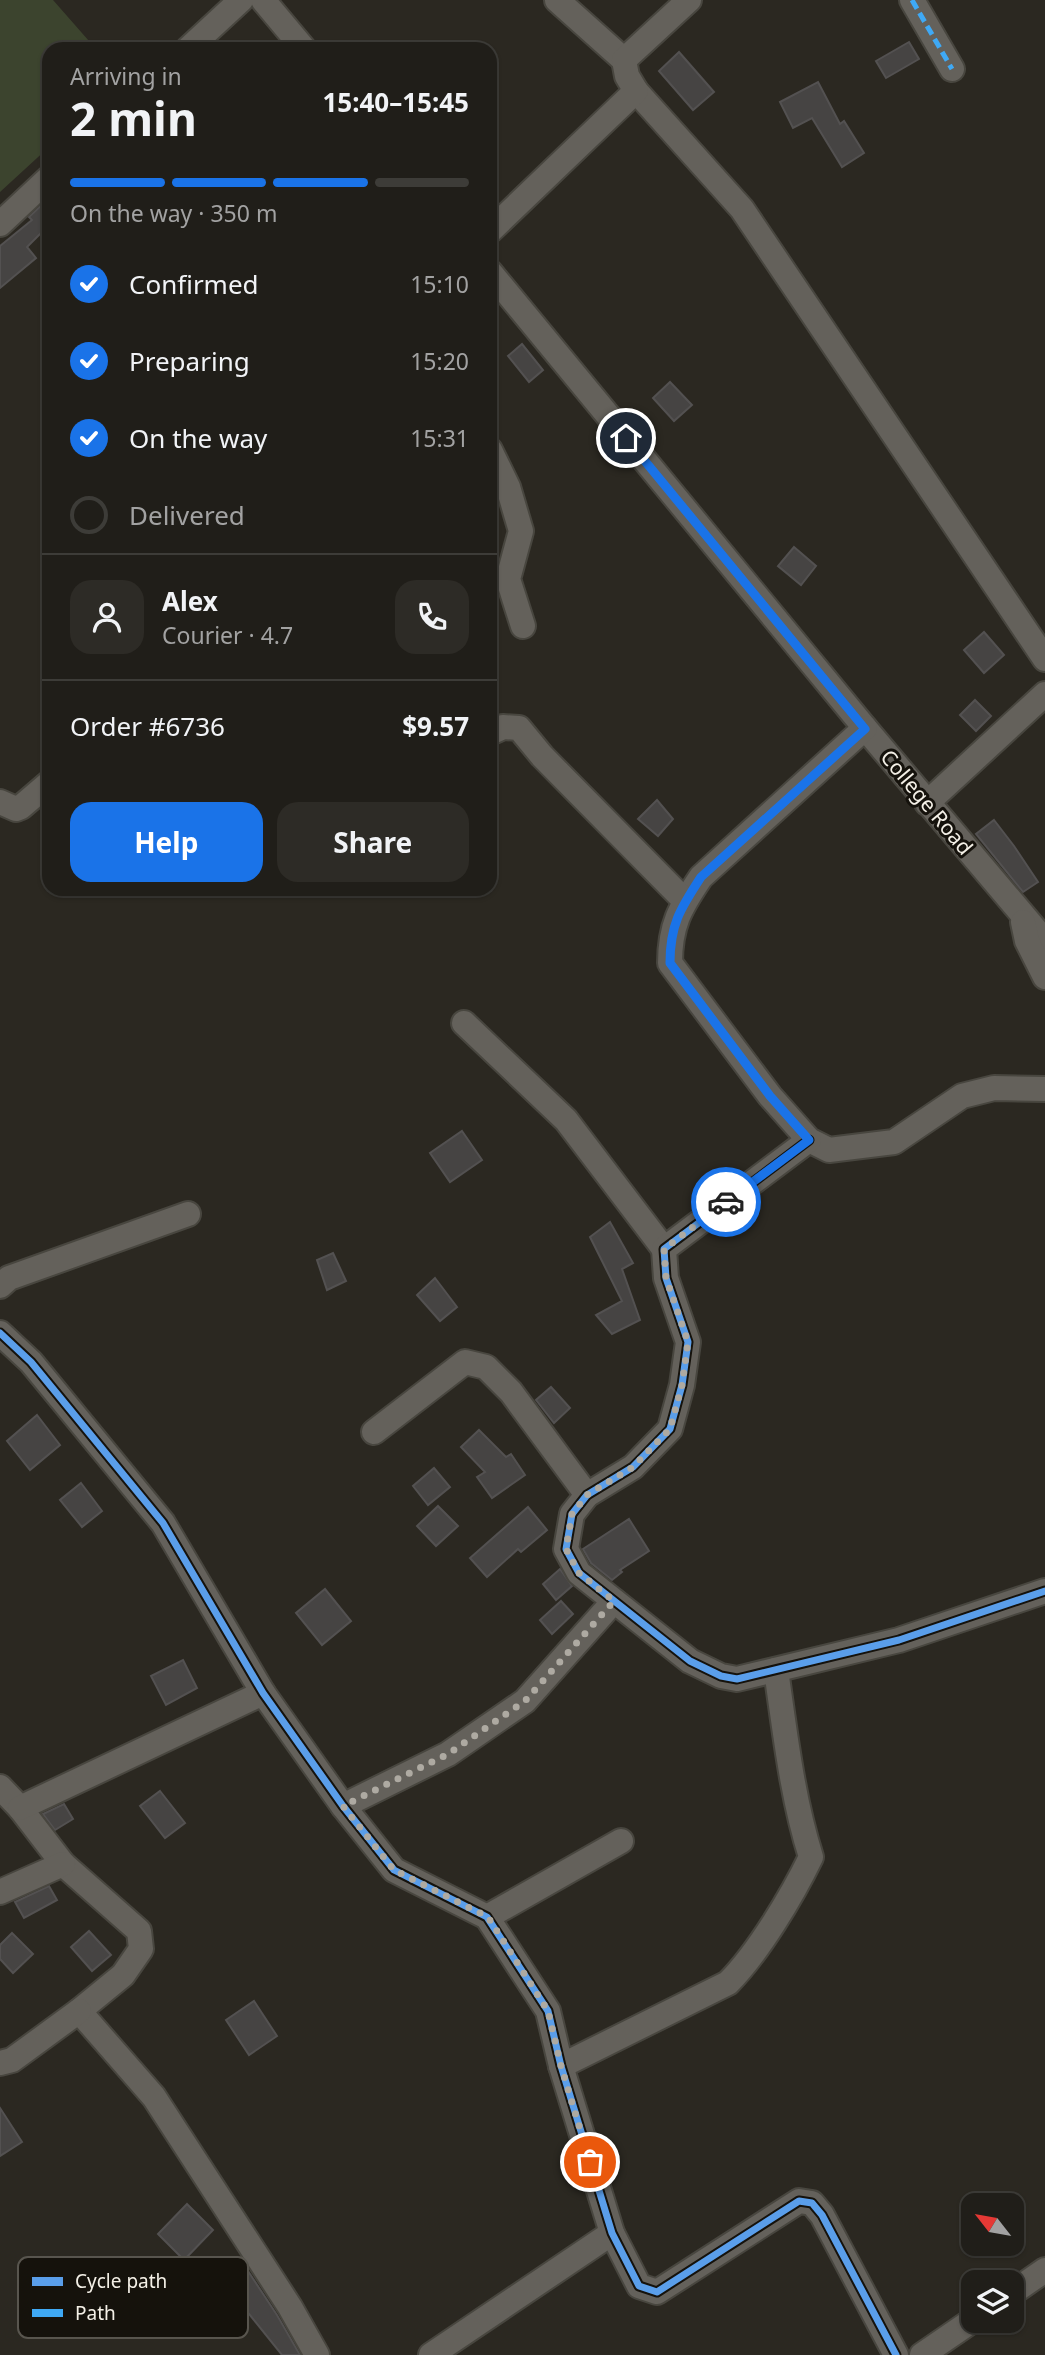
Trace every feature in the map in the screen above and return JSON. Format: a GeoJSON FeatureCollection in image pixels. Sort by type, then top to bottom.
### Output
{"type":"FeatureCollection","features":[{"type":"Feature","properties":{"kind":"street"},"geometry":{"type":"LineString","coordinates":[[196,42],[241,0]]}},
{"type":"Feature","properties":{"kind":"street"},"geometry":{"type":"LineString","coordinates":[[263,0],[298,42]]}},
{"type":"Feature","properties":{"kind":"street"},"geometry":{"type":"LineString","coordinates":[[557,0],[624,60],[627,76],[636,91],[742,209],[1045,659]]}},
{"type":"Feature","properties":{"kind":"street"},"geometry":{"type":"LineString","coordinates":[[624,60],[689,0]]}},
{"type":"Feature","properties":{"kind":"street"},"geometry":{"type":"LineString","coordinates":[[912,0],[952,69]]}},
{"type":"Feature","properties":{"kind":"street"},"geometry":{"type":"LineString","coordinates":[[497,224],[636,91]]}},
{"type":"Feature","properties":{"kind":"street"},"geometry":{"type":"LineString","coordinates":[[0,224],[42,185]]}},
{"type":"Feature","properties":{"kind":"street","name":"College Road"},"geometry":{"type":"LineString","coordinates":[[497,281],[865,729],[1045,941]]}},
{"type":"Feature","properties":{"kind":"street"},"geometry":{"type":"LineString","coordinates":[[497,464],[508,487],[522,531],[508,579],[523,626]]}},
{"type":"Feature","properties":{"kind":"street"},"geometry":{"type":"LineString","coordinates":[[928,803],[1045,694]]}},
{"type":"Feature","properties":{"kind":"street"},"geometry":{"type":"LineString","coordinates":[[497,730],[503,727],[519,728],[542,756],[685,901]]}},
{"type":"Feature","properties":{"kind":"street"},"geometry":{"type":"LineString","coordinates":[[865,729],[701,877],[685,901],[670,936],[670,963],[770,1096],[809,1140],[830,1150],[894,1142],[962,1096],[994,1088],[1045,1089]]}},
{"type":"Feature","properties":{"kind":"street"},"geometry":{"type":"LineString","coordinates":[[0,802],[16,809],[42,789]]}},
{"type":"Feature","properties":{"kind":"street"},"geometry":{"type":"LineString","coordinates":[[1021,913],[1027,941],[1045,977]]}},
{"type":"Feature","properties":{"kind":"street"},"geometry":{"type":"LineString","coordinates":[[464,1023],[566,1120],[664,1249],[666,1278],[688,1342],[682,1385],[670,1429],[633,1467],[587,1495],[572,1514],[566,1549],[579,1573],[690,1661],[721,1676],[737,1679],[899,1640],[1045,1591]]}},
{"type":"Feature","properties":{"kind":"street"},"geometry":{"type":"LineString","coordinates":[[664,1249],[809,1140]]}},
{"type":"Feature","properties":{"kind":"street"},"geometry":{"type":"LineString","coordinates":[[0,1286],[9,1278],[188,1213]]}},
{"type":"Feature","properties":{"kind":"street"},"geometry":{"type":"LineString","coordinates":[[0,1333],[31,1362],[163,1523],[263,1693],[343,1806],[394,1870],[488,1917],[548,2011],[561,2066],[612,2234],[639,2286],[657,2292],[799,2201],[812,2203],[822,2215],[896,2355]]}},
{"type":"Feature","properties":{"kind":"street"},"geometry":{"type":"LineString","coordinates":[[374,1432],[465,1362],[486,1367],[510,1392],[587,1495]]}},
{"type":"Feature","properties":{"kind":"street"},"geometry":{"type":"LineString","coordinates":[[343,1806],[448,1754],[525,1701],[614,1601]]}},
{"type":"Feature","properties":{"kind":"street"},"geometry":{"type":"LineString","coordinates":[[561,2066],[727,1983],[743,1968],[800,1879],[811,1857],[791,1767],[776,1670]]}},
{"type":"Feature","properties":{"kind":"street"},"geometry":{"type":"LineString","coordinates":[[20,1808],[263,1693]]}},
{"type":"Feature","properties":{"kind":"street"},"geometry":{"type":"LineString","coordinates":[[0,1787],[20,1808],[63,1864],[139,1931],[141,1949],[123,1975],[79,2011],[12,2060],[0,2063]]}},
{"type":"Feature","properties":{"kind":"street"},"geometry":{"type":"LineString","coordinates":[[488,1917],[621,1841]]}},
{"type":"Feature","properties":{"kind":"street"},"geometry":{"type":"LineString","coordinates":[[0,1892],[63,1864]]}},
{"type":"Feature","properties":{"kind":"street"},"geometry":{"type":"LineString","coordinates":[[79,2011],[154,2097],[290,2307],[317,2355]]}},
{"type":"Feature","properties":{"kind":"street"},"geometry":{"type":"LineString","coordinates":[[432,2355],[612,2234]]}},
{"type":"Feature","properties":{"kind":"street"},"geometry":{"type":"LineString","coordinates":[[1024,2285],[1045,2270]]}},
{"type":"Feature","properties":{"kind":"street"},"geometry":{"type":"LineString","coordinates":[[922,2355],[961,2328]]}},
{"type":"Feature","properties":{"kind":"green space"},"geometry":{"type":"Polygon","coordinates":[[[0,0],[53,0],[90,42],[42,42],[42,153],[0,192],[0,0]]]}},
{"type":"Feature","properties":{"kind":"building"},"geometry":{"type":"Polygon","coordinates":[[[909,42],[919,59],[886,78],[876,61],[909,42]]]}},
{"type":"Feature","properties":{"kind":"building"},"geometry":{"type":"Polygon","coordinates":[[[679,52],[714,92],[693,110],[659,71],[679,52]]]}},
{"type":"Feature","properties":{"kind":"building"},"geometry":{"type":"Polygon","coordinates":[[[818,82],[840,124],[844,121],[864,153],[842,167],[812,118],[793,128],[780,102],[818,82]]]}},
{"type":"Feature","properties":{"kind":"building"},"geometry":{"type":"Polygon","coordinates":[[[42,205],[42,232],[27,247],[36,258],[0,288],[0,246],[32,220],[29,217],[42,205]]]}},
{"type":"Feature","properties":{"kind":"building"},"geometry":{"type":"Polygon","coordinates":[[[522,344],[543,370],[529,382],[508,356],[522,344]]]}},
{"type":"Feature","properties":{"kind":"building"},"geometry":{"type":"Polygon","coordinates":[[[670,382],[692,405],[674,421],[653,398],[670,382]]]}},
{"type":"Feature","properties":{"kind":"building"},"geometry":{"type":"Polygon","coordinates":[[[794,547],[816,566],[801,585],[778,566],[794,547]]]}},
{"type":"Feature","properties":{"kind":"building"},"geometry":{"type":"Polygon","coordinates":[[[984,632],[1004,655],[984,673],[964,650],[984,632]]]}},
{"type":"Feature","properties":{"kind":"building"},"geometry":{"type":"Polygon","coordinates":[[[975,700],[991,716],[976,731],[960,715],[975,700]]]}},
{"type":"Feature","properties":{"kind":"building"},"geometry":{"type":"Polygon","coordinates":[[[657,800],[673,819],[658,836],[638,819],[657,800]]]}},
{"type":"Feature","properties":{"kind":"building"},"geometry":{"type":"Polygon","coordinates":[[[994,820],[1038,882],[1023,892],[976,834],[994,820]]]}},
{"type":"Feature","properties":{"kind":"building"},"geometry":{"type":"Polygon","coordinates":[[[462,1131],[482,1160],[450,1182],[430,1153],[462,1131]]]}},
{"type":"Feature","properties":{"kind":"building"},"geometry":{"type":"Polygon","coordinates":[[[610,1222],[633,1263],[622,1269],[640,1320],[612,1334],[596,1315],[622,1301],[590,1237],[610,1222]]]}},
{"type":"Feature","properties":{"kind":"building"},"geometry":{"type":"Polygon","coordinates":[[[333,1253],[346,1281],[327,1290],[317,1260],[333,1253]]]}},
{"type":"Feature","properties":{"kind":"building"},"geometry":{"type":"Polygon","coordinates":[[[435,1278],[457,1307],[440,1321],[417,1295],[435,1278]]]}},
{"type":"Feature","properties":{"kind":"building"},"geometry":{"type":"Polygon","coordinates":[[[551,1387],[570,1408],[554,1423],[536,1400],[551,1387]]]}},
{"type":"Feature","properties":{"kind":"building"},"geometry":{"type":"Polygon","coordinates":[[[37,1415],[60,1445],[30,1470],[7,1441],[37,1415]]]}},
{"type":"Feature","properties":{"kind":"building"},"geometry":{"type":"Polygon","coordinates":[[[479,1430],[506,1457],[511,1454],[525,1475],[492,1498],[477,1477],[485,1472],[461,1447],[479,1430]]]}},
{"type":"Feature","properties":{"kind":"building"},"geometry":{"type":"Polygon","coordinates":[[[434,1468],[450,1487],[428,1505],[413,1486],[434,1468]]]}},
{"type":"Feature","properties":{"kind":"building"},"geometry":{"type":"Polygon","coordinates":[[[81,1483],[102,1511],[82,1527],[60,1500],[81,1483]]]}},
{"type":"Feature","properties":{"kind":"building"},"geometry":{"type":"Polygon","coordinates":[[[438,1506],[458,1526],[436,1546],[417,1526],[438,1506]]]}},
{"type":"Feature","properties":{"kind":"building"},"geometry":{"type":"Polygon","coordinates":[[[528,1507],[547,1530],[521,1552],[518,1549],[487,1577],[470,1558],[528,1507]]]}},
{"type":"Feature","properties":{"kind":"building"},"geometry":{"type":"Polygon","coordinates":[[[629,1519],[649,1551],[620,1570],[622,1572],[612,1580],[591,1563],[583,1549],[629,1519]]]}},
{"type":"Feature","properties":{"kind":"building"},"geometry":{"type":"Polygon","coordinates":[[[560,1569],[572,1586],[556,1600],[543,1584],[560,1569]]]}},
{"type":"Feature","properties":{"kind":"building"},"geometry":{"type":"Polygon","coordinates":[[[325,1589],[351,1621],[322,1645],[296,1613],[325,1589]]]}},
{"type":"Feature","properties":{"kind":"building"},"geometry":{"type":"Polygon","coordinates":[[[561,1601],[573,1614],[552,1634],[540,1620],[561,1601]]]}},
{"type":"Feature","properties":{"kind":"building"},"geometry":{"type":"Polygon","coordinates":[[[183,1660],[197,1688],[166,1705],[151,1676],[183,1660]]]}},
{"type":"Feature","properties":{"kind":"building"},"geometry":{"type":"Polygon","coordinates":[[[160,1791],[185,1823],[165,1838],[140,1806],[160,1791]]]}},
{"type":"Feature","properties":{"kind":"building"},"geometry":{"type":"Polygon","coordinates":[[[64,1804],[73,1819],[55,1830],[43,1814],[64,1804]]]}},
{"type":"Feature","properties":{"kind":"building"},"geometry":{"type":"Polygon","coordinates":[[[49,1886],[57,1900],[24,1918],[15,1902],[49,1886]]]}},
{"type":"Feature","properties":{"kind":"building"},"geometry":{"type":"Polygon","coordinates":[[[89,1931],[111,1955],[92,1971],[71,1947],[89,1931]]]}},
{"type":"Feature","properties":{"kind":"building"},"geometry":{"type":"Polygon","coordinates":[[[12,1933],[33,1954],[13,1973],[0,1959],[0,1945],[12,1933]]]}},
{"type":"Feature","properties":{"kind":"building"},"geometry":{"type":"Polygon","coordinates":[[[254,2001],[277,2036],[249,2055],[226,2020],[254,2001]]]}},
{"type":"Feature","properties":{"kind":"building"},"geometry":{"type":"Polygon","coordinates":[[[0,2108],[22,2142],[0,2156],[0,2108]]]}},
{"type":"Feature","properties":{"kind":"building"},"geometry":{"type":"Polygon","coordinates":[[[187,2204],[213,2230],[187,2257],[181,2257],[158,2234],[187,2204]]]}},
{"type":"Feature","properties":{"kind":"building"},"geometry":{"type":"Polygon","coordinates":[[[248,2271],[300,2355],[282,2355],[248,2313],[248,2271]]]}},
{"type":"Feature","properties":{"kind":"marked path"},"geometry":{"type":"LineString","coordinates":[[912,0],[952,69]]}},
{"type":"Feature","properties":{"kind":"cycle path"},"geometry":{"type":"LineString","coordinates":[[809,1140],[664,1249],[666,1278],[688,1342],[682,1385],[670,1429],[633,1467],[587,1495],[572,1514],[566,1549],[579,1573],[690,1661],[721,1676],[737,1679],[899,1640],[1045,1591]]}},
{"type":"Feature","properties":{"kind":"cycle path"},"geometry":{"type":"LineString","coordinates":[[0,1333],[31,1362],[163,1523],[263,1693],[343,1806],[394,1870],[487,1917],[548,2011],[561,2066],[612,2233],[639,2286],[657,2292],[799,2201],[812,2203],[822,2215],[896,2355]]}},
{"type":"Feature","properties":{"kind":"way so far"},"geometry":{"type":"LineString","coordinates":[[590,2162],[561,2066],[548,2011],[488,1917],[394,1870],[343,1806],[448,1754],[525,1701],[614,1601],[579,1573],[566,1549],[572,1514],[587,1495],[633,1467],[670,1429],[682,1385],[688,1342],[666,1278],[664,1249],[726,1202]]}},
{"type":"Feature","properties":{"kind":"route"},"geometry":{"type":"LineString","coordinates":[[626,438],[865,729],[701,877],[685,901],[670,936],[670,963],[770,1096],[809,1140],[726,1202]]}}]}
